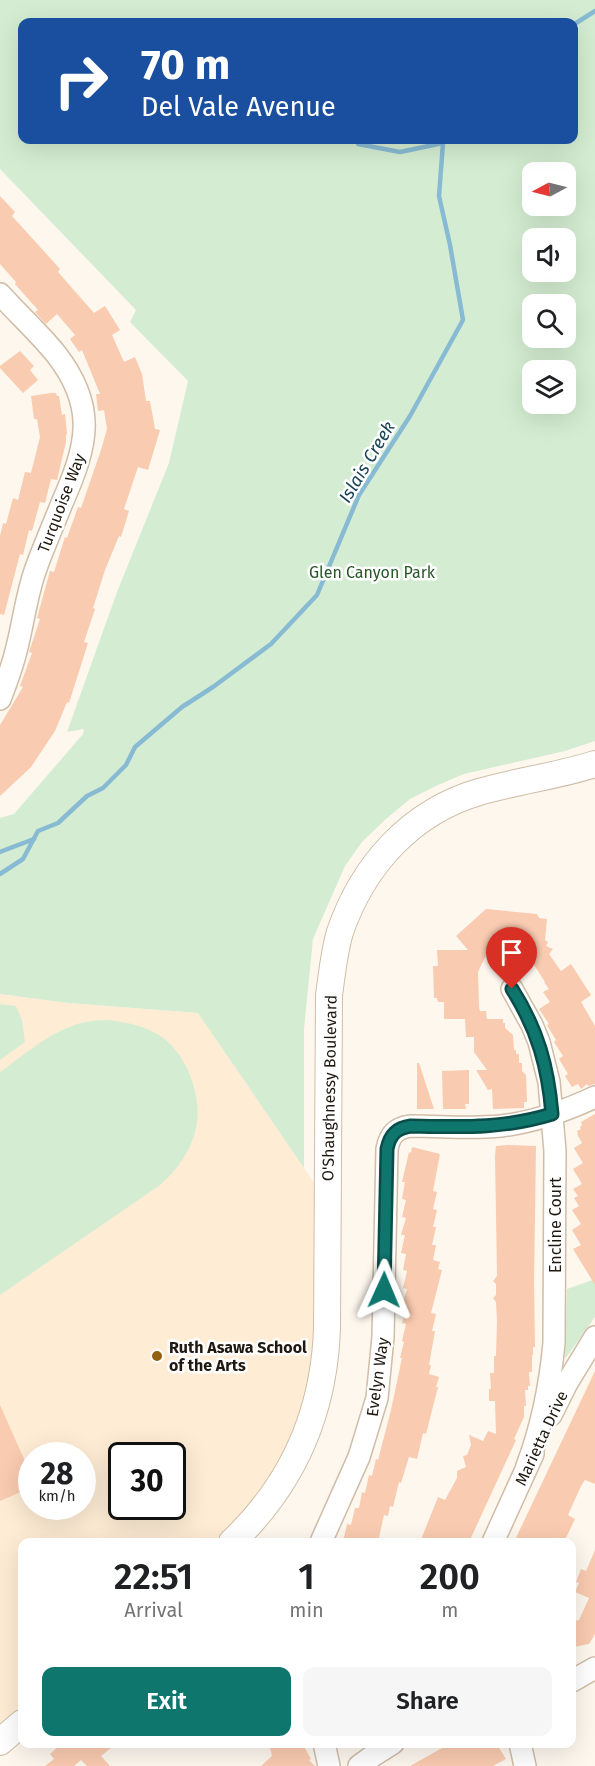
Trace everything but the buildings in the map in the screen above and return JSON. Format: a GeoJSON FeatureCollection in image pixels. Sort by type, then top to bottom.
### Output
{"type":"FeatureCollection","features":[{"type":"Feature","properties":{"kind":"main road","name":"O'Shaughnessy Boulevard"},"geometry":{"type":"LineString","coordinates":[[236,1538],[265,1507],[287,1475],[302,1443],[321,1387],[327,1329],[329,995],[338,941],[351,905],[367,876],[387,850],[410,827],[435,810],[478,792],[595,764]]}},
{"type":"Feature","properties":{"kind":"main road"},"geometry":{"type":"LineString","coordinates":[[0,1742],[18,1726]]}},
{"type":"Feature","properties":{"kind":"street","name":"Turquoise Way"},"geometry":{"type":"LineString","coordinates":[[0,294],[56,354],[68,372],[78,391],[85,432],[76,471],[34,573],[16,652],[0,699]]}},
{"type":"Feature","properties":{"kind":"street","name":"Encline Court"},"geometry":{"type":"LineString","coordinates":[[512,989],[526,1011],[539,1042],[549,1082],[555,1151],[554,1343],[545,1408],[528,1466]]}},
{"type":"Feature","properties":{"kind":"street"},"geometry":{"type":"LineString","coordinates":[[552,1114],[595,1097]]}},
{"type":"Feature","properties":{"kind":"street","name":"Evelyn Way"},"geometry":{"type":"LineString","coordinates":[[323,1538],[359,1457],[376,1398],[384,1337],[389,1140],[394,1132],[402,1127],[498,1126],[526,1122],[552,1114]]}},
{"type":"Feature","properties":{"kind":"street","name":"Marietta Drive"},"geometry":{"type":"LineString","coordinates":[[495,1538],[567,1383],[595,1337]]}},
{"type":"Feature","properties":{"kind":"street"},"geometry":{"type":"LineString","coordinates":[[576,1679],[594,1670]]}},
{"type":"Feature","properties":{"kind":"street"},"geometry":{"type":"LineString","coordinates":[[325,1748],[329,1766]]}},
{"type":"Feature","properties":{"kind":"street"},"geometry":{"type":"LineString","coordinates":[[359,1766],[383,1748]]}},
{"type":"Feature","properties":{"kind":"street"},"geometry":{"type":"LineString","coordinates":[[521,1748],[525,1766]]}},
{"type":"Feature","properties":{"kind":"shaded area","name":"Ruth Asawa School of the Arts"},"geometry":{"type":"Polygon","coordinates":[[[0,994],[68,1003],[198,1013],[315,1184],[316,1324],[313,1367],[293,1439],[257,1500],[221,1538],[18,1538],[18,1708],[0,1724],[0,994]]]}},
{"type":"Feature","properties":{"kind":"green space","name":"Glen Canyon Park"},"geometry":{"type":"Polygon","coordinates":[[[0,0],[595,0],[595,741],[565,751],[464,774],[410,799],[362,842],[345,866],[313,939],[304,1029],[304,1168],[198,1013],[68,1003],[0,994],[0,818],[14,814],[83,734],[84,729],[67,732],[117,592],[169,463],[188,381],[130,322],[136,310],[0,169],[0,0]]]}},
{"type":"Feature","properties":{"kind":"green space"},"geometry":{"type":"Polygon","coordinates":[[[0,1004],[16,1006],[22,1020],[25,1042],[0,1060],[0,1004]]]}},
{"type":"Feature","properties":{"kind":"green space"},"geometry":{"type":"Polygon","coordinates":[[[110,1020],[150,1030],[162,1037],[179,1054],[191,1078],[197,1103],[198,1116],[191,1144],[178,1166],[160,1185],[0,1295],[0,1072],[44,1040],[62,1030],[86,1022],[110,1020]]]}},
{"type":"Feature","properties":{"kind":"green space"},"geometry":{"type":"Polygon","coordinates":[[[595,1279],[595,1317],[565,1359],[567,1289],[595,1279]]]}},
{"type":"Feature","properties":{"kind":"waterway","name":"Islais Creek"},"geometry":{"type":"LineString","coordinates":[[578,22],[595,11]]}},
{"type":"Feature","properties":{"kind":"waterway"},"geometry":{"type":"LineString","coordinates":[[358,144],[400,152],[438,144]]}},
{"type":"Feature","properties":{"kind":"waterway","name":"Islais Creek"},"geometry":{"type":"LineString","coordinates":[[0,874],[23,859],[38,831],[58,823],[87,796],[103,788],[126,765],[135,747],[182,707],[271,644],[317,595],[359,495],[410,416],[463,320],[439,196],[443,144]]}},
{"type":"Feature","properties":{"kind":"waterway"},"geometry":{"type":"LineString","coordinates":[[0,852],[34,839]]}},
{"type":"Feature","properties":{"kind":"place","name":"Ruth Asawa School of the Arts"},"geometry":{"type":"Point","coordinates":[157,1356]}},
{"type":"Feature","properties":{"kind":"route"},"geometry":{"type":"LineString","coordinates":[[384,1290],[387,1149],[394,1132],[402,1127],[411,1126],[498,1126],[552,1114],[549,1082],[539,1042],[526,1011],[512,989]]}}]}
